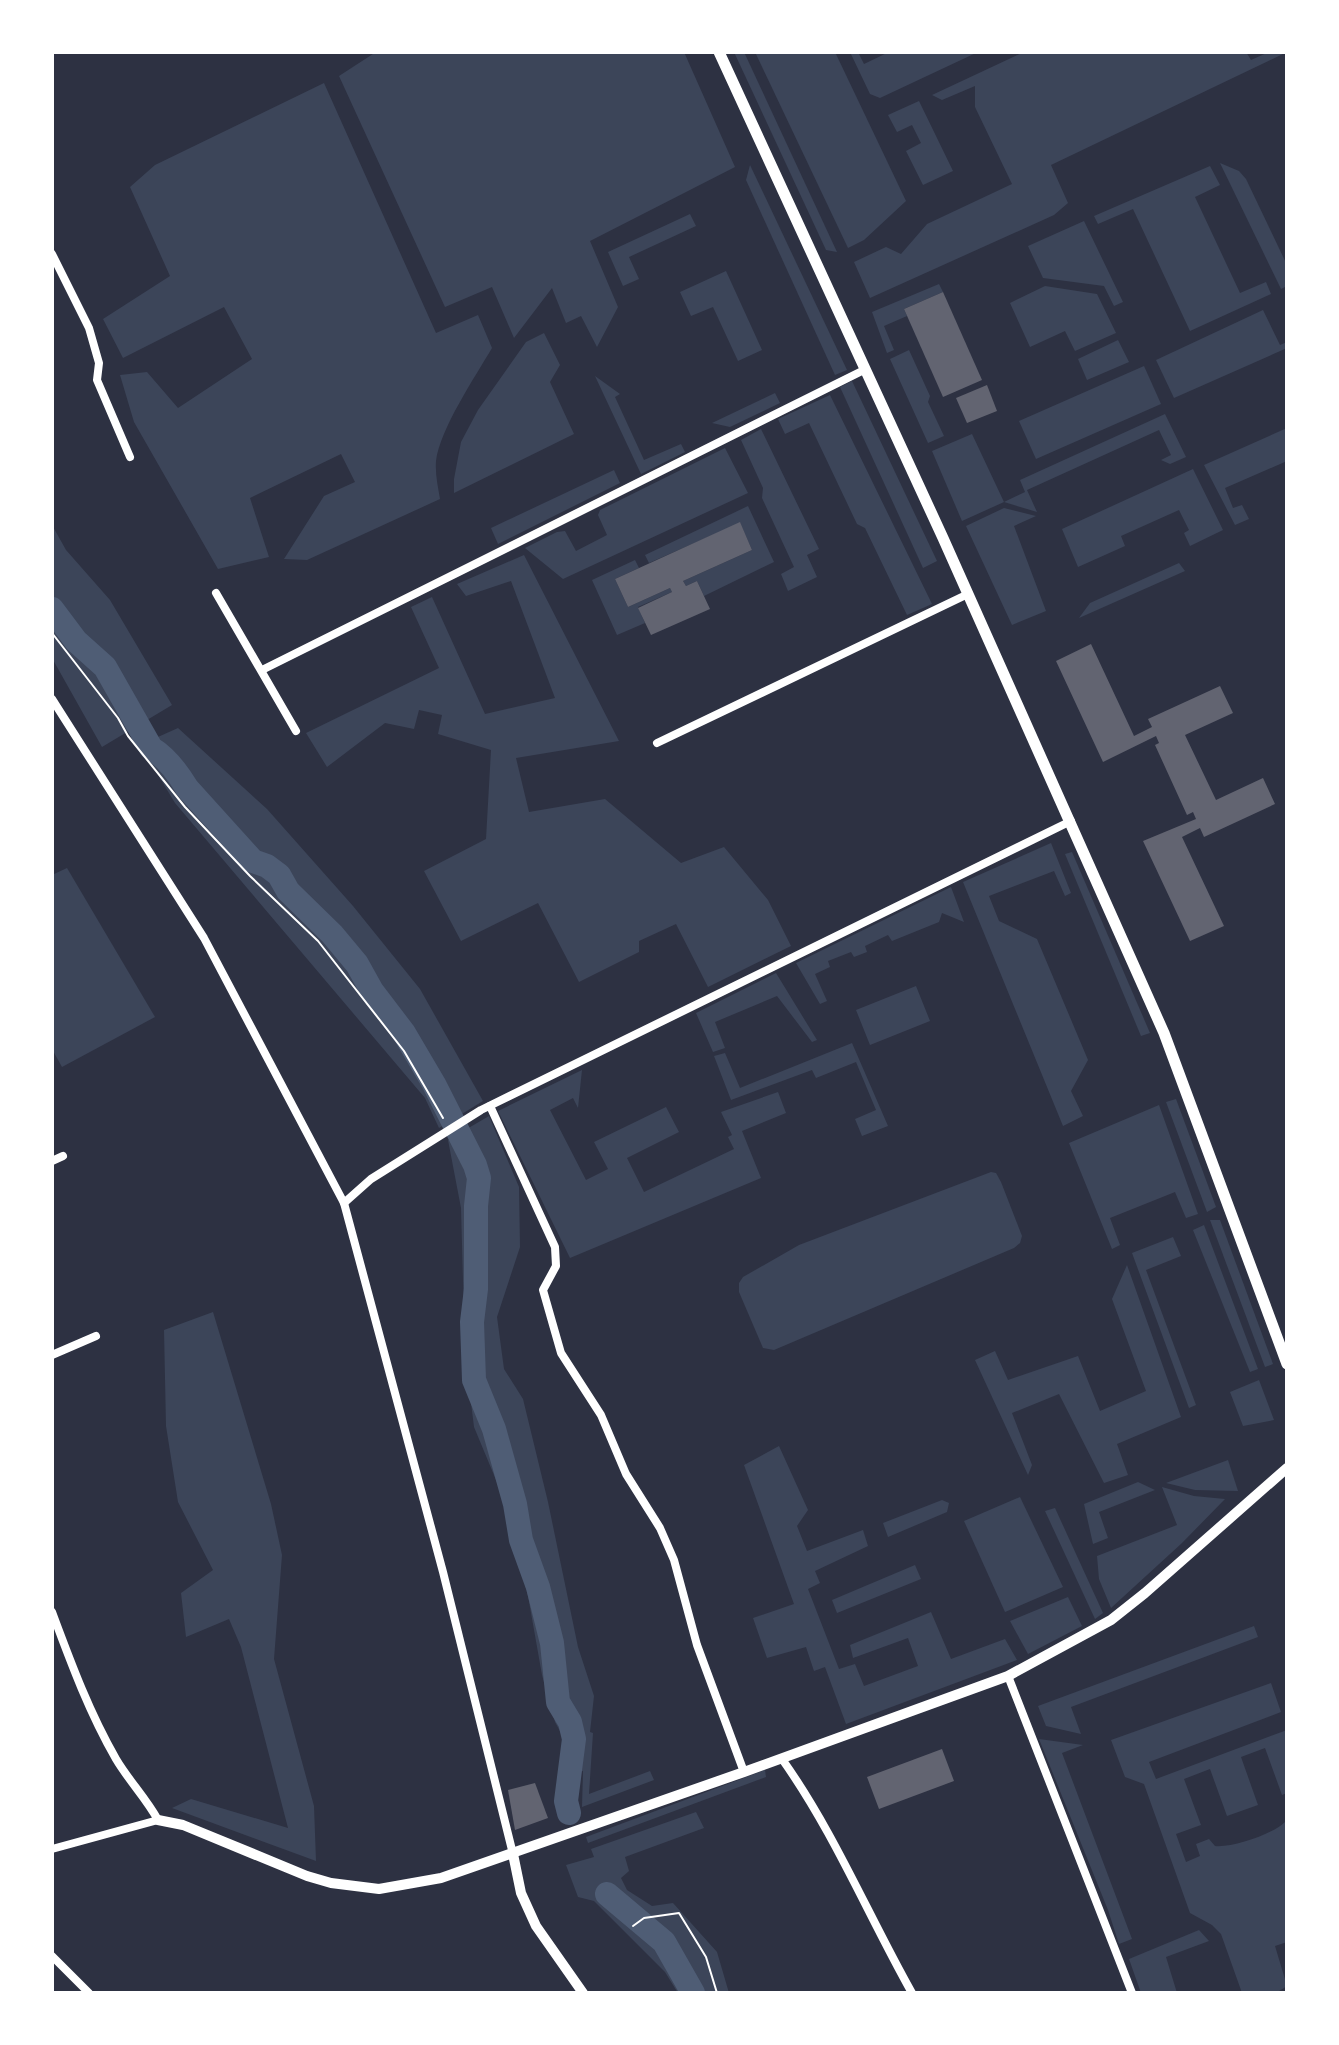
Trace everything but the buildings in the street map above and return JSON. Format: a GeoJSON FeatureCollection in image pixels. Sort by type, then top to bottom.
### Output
{"type":"FeatureCollection","features":[{"type":"Feature","properties":{"kind":"main road"},"geometry":{"type":"LineString","coordinates":[[719,52],[866,369],[1164,1033],[1287,1364]]}},
{"type":"Feature","properties":{"kind":"street"},"geometry":{"type":"LineString","coordinates":[[52,254],[89,328],[99,363],[97,380],[130,457]]}},
{"type":"Feature","properties":{"kind":"street"},"geometry":{"type":"LineString","coordinates":[[262,670],[866,369]]}},
{"type":"Feature","properties":{"kind":"street"},"geometry":{"type":"LineString","coordinates":[[216,593],[296,731]]}},
{"type":"Feature","properties":{"kind":"street"},"geometry":{"type":"LineString","coordinates":[[657,743],[968,594]]}},
{"type":"Feature","properties":{"kind":"street"},"geometry":{"type":"LineString","coordinates":[[52,699],[204,938],[344,1203],[443,1572],[521,1893],[536,1926],[583,1993]]}},
{"type":"Feature","properties":{"kind":"street"},"geometry":{"type":"LineString","coordinates":[[344,1203],[371,1179],[467,1118],[1071,821]]}},
{"type":"Feature","properties":{"kind":"street"},"geometry":{"type":"LineString","coordinates":[[490,1106],[555,1247],[556,1266],[543,1290],[561,1353],[601,1415],[626,1474],[660,1528],[674,1560],[697,1645],[744,1772]]}},
{"type":"Feature","properties":{"kind":"street"},"geometry":{"type":"LineString","coordinates":[[52,1161],[63,1156]]}},
{"type":"Feature","properties":{"kind":"street"},"geometry":{"type":"LineString","coordinates":[[52,1355],[96,1336]]}},
{"type":"Feature","properties":{"kind":"street"},"geometry":{"type":"LineString","coordinates":[[52,1849],[158,1820],[183,1825],[307,1876],[354,1888],[379,1889],[418,1883],[513,1854],[1008,1676],[1111,1620],[1287,1468]]}},
{"type":"Feature","properties":{"kind":"street"},"geometry":{"type":"LineString","coordinates":[[52,1612],[90,1711],[118,1763],[158,1820]]}},
{"type":"Feature","properties":{"kind":"street"},"geometry":{"type":"LineString","coordinates":[[1008,1676],[1132,1993]]}},
{"type":"Feature","properties":{"kind":"street"},"geometry":{"type":"LineString","coordinates":[[782,1759],[804,1789],[836,1844],[875,1928],[912,1993]]}},
{"type":"Feature","properties":{"kind":"street"},"geometry":{"type":"LineString","coordinates":[[52,1956],[89,1993]]}},
{"type":"Feature","properties":{"kind":"path"},"geometry":{"type":"LineString","coordinates":[[52,633],[185,807],[333,959],[404,1051],[450,1130]]}},
{"type":"Feature","properties":{"kind":"path"},"geometry":{"type":"LineString","coordinates":[[633,1926],[644,1918],[679,1913],[706,1957],[717,1993]]}},
{"type":"Feature","properties":{"kind":"shaded area"},"geometry":{"type":"Polygon","coordinates":[[[376,52],[684,52],[735,167],[590,241],[618,307],[597,347],[581,316],[566,323],[552,288],[514,338],[492,287],[445,307],[339,76],[376,52]]]}},
{"type":"Feature","properties":{"kind":"shaded area"},"geometry":{"type":"Polygon","coordinates":[[[734,52],[744,52],[837,252],[826,250],[734,52]]]}},
{"type":"Feature","properties":{"kind":"shaded area"},"geometry":{"type":"Polygon","coordinates":[[[755,52],[835,52],[906,201],[864,240],[848,248],[755,52]]]}},
{"type":"Feature","properties":{"kind":"shaded area"},"geometry":{"type":"Polygon","coordinates":[[[850,52],[858,52],[864,64],[889,52],[978,52],[880,98],[870,94],[850,52]]]}},
{"type":"Feature","properties":{"kind":"shaded area"},"geometry":{"type":"Polygon","coordinates":[[[1024,52],[1246,52],[1251,60],[1269,52],[1287,52],[1051,165],[1068,203],[1054,215],[870,298],[854,262],[886,247],[901,254],[927,224],[1012,184],[975,107],[975,86],[942,100],[932,95],[1024,52]]]}},
{"type":"Feature","properties":{"kind":"shaded area"},"geometry":{"type":"Polygon","coordinates":[[[324,83],[436,333],[478,315],[492,348],[459,403],[439,448],[436,466],[440,499],[307,560],[284,559],[324,496],[355,482],[341,454],[250,498],[269,557],[218,569],[134,422],[120,375],[147,372],[178,408],[252,359],[224,307],[123,358],[103,319],[170,276],[130,187],[155,165],[324,83]]]}},
{"type":"Feature","properties":{"kind":"shaded area"},"geometry":{"type":"Polygon","coordinates":[[[919,101],[953,171],[923,185],[906,151],[921,143],[912,125],[897,132],[888,115],[919,101]]]}},
{"type":"Feature","properties":{"kind":"shaded area"},"geometry":{"type":"Polygon","coordinates":[[[1220,163],[1239,171],[1246,179],[1287,265],[1287,286],[1281,289],[1220,163]]]}},
{"type":"Feature","properties":{"kind":"shaded area"},"geometry":{"type":"Polygon","coordinates":[[[750,165],[847,370],[835,375],[746,180],[750,165]]]}},
{"type":"Feature","properties":{"kind":"shaded area"},"geometry":{"type":"Polygon","coordinates":[[[1210,166],[1220,185],[1195,197],[1240,293],[1266,282],[1271,294],[1190,331],[1133,209],[1098,224],[1094,216],[1210,166]]]}},
{"type":"Feature","properties":{"kind":"shaded area"},"geometry":{"type":"Polygon","coordinates":[[[690,214],[696,226],[629,257],[639,279],[623,286],[608,252],[690,214]]]}},
{"type":"Feature","properties":{"kind":"shaded area"},"geometry":{"type":"Polygon","coordinates":[[[1084,221],[1123,302],[1114,306],[1104,286],[1043,278],[1028,246],[1084,221]]]}},
{"type":"Feature","properties":{"kind":"shaded area"},"geometry":{"type":"Polygon","coordinates":[[[726,271],[762,350],[738,361],[713,307],[691,316],[680,292],[726,271]]]}},
{"type":"Feature","properties":{"kind":"shaded area"},"geometry":{"type":"Polygon","coordinates":[[[939,284],[943,292],[904,309],[907,316],[884,326],[894,350],[887,353],[872,312],[939,284]]]}},
{"type":"Feature","properties":{"kind":"shaded area"},"geometry":{"type":"Polygon","coordinates":[[[1045,286],[1097,294],[1116,333],[1075,351],[1065,331],[1030,347],[1010,303],[1045,286]]]}},
{"type":"Feature","properties":{"kind":"shaded area"},"geometry":{"type":"Polygon","coordinates":[[[1263,310],[1280,345],[1287,342],[1287,348],[1174,398],[1156,360],[1263,310]]]}},
{"type":"Feature","properties":{"kind":"shaded area"},"geometry":{"type":"Polygon","coordinates":[[[544,333],[560,365],[550,382],[574,434],[454,493],[461,442],[478,410],[526,342],[544,333]]]}},
{"type":"Feature","properties":{"kind":"shaded area"},"geometry":{"type":"Polygon","coordinates":[[[1118,340],[1129,362],[1087,380],[1078,359],[1118,340]]]}},
{"type":"Feature","properties":{"kind":"shaded area"},"geometry":{"type":"Polygon","coordinates":[[[909,350],[944,436],[928,443],[890,359],[909,350]]]}},
{"type":"Feature","properties":{"kind":"shaded area"},"geometry":{"type":"Polygon","coordinates":[[[1144,366],[1161,404],[1036,459],[1019,421],[1144,366]]]}},
{"type":"Feature","properties":{"kind":"shaded area"},"geometry":{"type":"Polygon","coordinates":[[[595,376],[620,394],[615,397],[644,460],[681,444],[685,452],[641,474],[595,376]]]}},
{"type":"Feature","properties":{"kind":"shaded area"},"geometry":{"type":"Polygon","coordinates":[[[852,381],[937,561],[923,568],[840,387],[852,381]]]}},
{"type":"Feature","properties":{"kind":"shaded area"},"geometry":{"type":"Polygon","coordinates":[[[775,393],[780,403],[730,427],[712,423],[775,393]]]}},
{"type":"Feature","properties":{"kind":"shaded area"},"geometry":{"type":"Polygon","coordinates":[[[830,395],[932,604],[907,615],[865,528],[857,524],[809,423],[785,434],[778,419],[830,395]]]}},
{"type":"Feature","properties":{"kind":"shaded area"},"geometry":{"type":"Polygon","coordinates":[[[1165,414],[1186,457],[1170,464],[1161,460],[1171,455],[1159,430],[1027,490],[1037,512],[1004,502],[1025,492],[1020,480],[1165,414]]]}},
{"type":"Feature","properties":{"kind":"shaded area"},"geometry":{"type":"Polygon","coordinates":[[[1287,428],[1287,461],[1225,488],[1233,508],[1242,505],[1249,519],[1235,525],[1204,465],[1287,428]]]}},
{"type":"Feature","properties":{"kind":"shaded area"},"geometry":{"type":"Polygon","coordinates":[[[761,429],[819,549],[807,555],[817,577],[788,591],[781,574],[794,567],[762,498],[763,488],[741,440],[761,429]]]}},
{"type":"Feature","properties":{"kind":"shaded area"},"geometry":{"type":"Polygon","coordinates":[[[972,434],[1004,502],[962,521],[932,451],[972,434]]]}},
{"type":"Feature","properties":{"kind":"shaded area"},"geometry":{"type":"Polygon","coordinates":[[[725,448],[748,493],[563,579],[525,548],[565,531],[576,551],[607,535],[598,515],[600,510],[725,448]]]}},
{"type":"Feature","properties":{"kind":"shaded area"},"geometry":{"type":"Polygon","coordinates":[[[1193,469],[1223,530],[1190,546],[1184,533],[1189,530],[1179,510],[1121,536],[1125,546],[1078,567],[1062,529],[1193,469]]]}},
{"type":"Feature","properties":{"kind":"shaded area"},"geometry":{"type":"Polygon","coordinates":[[[614,470],[620,483],[498,544],[491,528],[614,470]]]}},
{"type":"Feature","properties":{"kind":"shaded area"},"geometry":{"type":"Polygon","coordinates":[[[748,506],[774,562],[704,596],[697,581],[686,586],[683,581],[752,550],[740,523],[649,563],[645,555],[748,506]]]}},
{"type":"Feature","properties":{"kind":"shaded area"},"geometry":{"type":"Polygon","coordinates":[[[1004,508],[1036,516],[1014,526],[1046,611],[1012,625],[966,526],[1004,508]]]}},
{"type":"Feature","properties":{"kind":"shaded area"},"geometry":{"type":"Polygon","coordinates":[[[52,525],[66,550],[110,600],[172,705],[102,747],[52,658],[52,525]]]}},
{"type":"Feature","properties":{"kind":"shaded area"},"geometry":{"type":"Polygon","coordinates":[[[524,555],[619,741],[516,758],[529,812],[605,799],[681,863],[724,847],[768,900],[791,946],[708,987],[676,924],[639,941],[639,952],[579,982],[538,903],[461,941],[424,871],[486,839],[491,750],[438,734],[442,715],[419,710],[414,729],[385,723],[327,767],[306,733],[439,668],[411,607],[432,597],[485,714],[555,698],[511,581],[466,596],[457,584],[524,555]]]}},
{"type":"Feature","properties":{"kind":"shaded area"},"geometry":{"type":"Polygon","coordinates":[[[635,560],[639,568],[615,579],[628,607],[670,588],[672,592],[638,607],[645,623],[617,635],[592,580],[635,560]]]}},
{"type":"Feature","properties":{"kind":"shaded area"},"geometry":{"type":"Polygon","coordinates":[[[1179,563],[1185,571],[1079,618],[1090,603],[1179,563]]]}},
{"type":"Feature","properties":{"kind":"shaded area"},"geometry":{"type":"Polygon","coordinates":[[[178,728],[267,809],[353,906],[420,989],[483,1101],[439,1128],[425,1098],[175,803],[140,745],[178,728]]]}},
{"type":"Feature","properties":{"kind":"shaded area"},"geometry":{"type":"Polygon","coordinates":[[[1051,843],[1071,893],[1065,896],[1054,871],[989,896],[999,921],[1037,939],[1088,1060],[1071,1091],[1083,1116],[1063,1126],[963,882],[1051,843]]]}},
{"type":"Feature","properties":{"kind":"shaded area"},"geometry":{"type":"Polygon","coordinates":[[[1072,852],[1150,1033],[1141,1036],[1065,854],[1072,852]]]}},
{"type":"Feature","properties":{"kind":"shaded area"},"geometry":{"type":"Polygon","coordinates":[[[67,868],[155,1017],[62,1067],[52,1049],[52,875],[67,868]]]}},
{"type":"Feature","properties":{"kind":"shaded area"},"geometry":{"type":"Polygon","coordinates":[[[951,887],[964,922],[942,913],[939,922],[892,941],[888,935],[865,946],[867,952],[854,957],[851,952],[828,961],[830,967],[815,974],[827,1001],[820,1004],[796,963],[951,887]]]}},
{"type":"Feature","properties":{"kind":"shaded area"},"geometry":{"type":"Polygon","coordinates":[[[776,973],[817,1040],[812,1042],[777,996],[715,1022],[725,1048],[713,1052],[696,1013],[776,973]]]}},
{"type":"Feature","properties":{"kind":"shaded area"},"geometry":{"type":"Polygon","coordinates":[[[916,986],[930,1021],[870,1045],[856,1010],[916,986]]]}},
{"type":"Feature","properties":{"kind":"shaded area"},"geometry":{"type":"Polygon","coordinates":[[[852,1043],[888,1126],[862,1136],[855,1119],[876,1110],[856,1062],[816,1078],[812,1070],[731,1100],[714,1056],[725,1053],[740,1088],[852,1043]]]}},
{"type":"Feature","properties":{"kind":"shaded area"},"geometry":{"type":"Polygon","coordinates":[[[582,1070],[578,1108],[573,1098],[550,1110],[586,1180],[608,1169],[594,1142],[666,1107],[679,1132],[627,1158],[644,1192],[734,1149],[728,1137],[732,1135],[721,1112],[778,1092],[786,1113],[742,1131],[761,1178],[570,1258],[498,1111],[582,1070]]]}},
{"type":"Feature","properties":{"kind":"shaded area"},"geometry":{"type":"Polygon","coordinates":[[[1176,1099],[1216,1207],[1207,1212],[1166,1102],[1176,1099]]]}},
{"type":"Feature","properties":{"kind":"shaded area"},"geometry":{"type":"Polygon","coordinates":[[[1159,1105],[1198,1214],[1186,1218],[1175,1192],[1110,1218],[1120,1245],[1112,1249],[1069,1143],[1159,1105]]]}},
{"type":"Feature","properties":{"kind":"shaded area"},"geometry":{"type":"Polygon","coordinates":[[[489,1116],[519,1187],[520,1247],[497,1317],[504,1369],[523,1399],[578,1647],[594,1696],[589,1794],[650,1771],[654,1780],[582,1807],[583,1771],[562,1776],[567,1744],[555,1722],[542,1675],[528,1596],[501,1492],[474,1427],[465,1354],[461,1208],[448,1140],[489,1116]]]}},
{"type":"Feature","properties":{"kind":"shaded area"},"geometry":{"type":"Polygon","coordinates":[[[991,1172],[996,1173],[1001,1182],[1022,1236],[1014,1248],[774,1350],[763,1348],[739,1292],[743,1277],[799,1245],[991,1172]]]}},
{"type":"Feature","properties":{"kind":"shaded area"},"geometry":{"type":"Polygon","coordinates":[[[1210,1220],[1220,1220],[1273,1364],[1265,1367],[1210,1220]]]}},
{"type":"Feature","properties":{"kind":"shaded area"},"geometry":{"type":"Polygon","coordinates":[[[1204,1225],[1258,1369],[1250,1372],[1193,1230],[1204,1225]]]}},
{"type":"Feature","properties":{"kind":"shaded area"},"geometry":{"type":"Polygon","coordinates":[[[1173,1237],[1181,1256],[1146,1270],[1196,1405],[1189,1408],[1132,1253],[1173,1237]]]}},
{"type":"Feature","properties":{"kind":"shaded area"},"geometry":{"type":"Polygon","coordinates":[[[1127,1265],[1181,1417],[1117,1444],[1128,1475],[1104,1483],[1059,1394],[1012,1413],[1032,1465],[1028,1475],[975,1360],[995,1351],[1008,1380],[1078,1356],[1100,1411],[1146,1391],[1112,1299],[1127,1265]]]}},
{"type":"Feature","properties":{"kind":"shaded area"},"geometry":{"type":"Polygon","coordinates":[[[213,1312],[271,1504],[282,1555],[274,1659],[314,1806],[316,1861],[172,1808],[191,1799],[288,1828],[241,1647],[229,1619],[186,1637],[181,1593],[213,1570],[178,1502],[166,1426],[164,1330],[213,1312]]]}},
{"type":"Feature","properties":{"kind":"shaded area"},"geometry":{"type":"Polygon","coordinates":[[[1259,1380],[1274,1420],[1243,1426],[1230,1392],[1259,1380]]]}},
{"type":"Feature","properties":{"kind":"shaded area"},"geometry":{"type":"Polygon","coordinates":[[[779,1446],[808,1510],[797,1526],[807,1551],[863,1530],[868,1546],[815,1571],[820,1583],[808,1589],[839,1669],[855,1664],[864,1686],[918,1666],[908,1638],[853,1658],[850,1645],[931,1612],[951,1659],[1005,1639],[1017,1660],[846,1724],[825,1667],[814,1671],[806,1647],[767,1658],[753,1618],[794,1604],[744,1465],[779,1446]]]}},
{"type":"Feature","properties":{"kind":"shaded area"},"geometry":{"type":"Polygon","coordinates":[[[1228,1460],[1238,1491],[1195,1490],[1166,1483],[1228,1460]]]}},
{"type":"Feature","properties":{"kind":"shaded area"},"geometry":{"type":"Polygon","coordinates":[[[1138,1482],[1155,1490],[1099,1512],[1108,1538],[1093,1544],[1084,1504],[1138,1482]]]}},
{"type":"Feature","properties":{"kind":"shaded area"},"geometry":{"type":"Polygon","coordinates":[[[1162,1487],[1194,1496],[1225,1499],[1111,1608],[1099,1579],[1097,1556],[1177,1525],[1162,1487]]]}},
{"type":"Feature","properties":{"kind":"shaded area"},"geometry":{"type":"Polygon","coordinates":[[[1020,1497],[1063,1587],[1005,1612],[964,1521],[1020,1497]]]}},
{"type":"Feature","properties":{"kind":"shaded area"},"geometry":{"type":"Polygon","coordinates":[[[942,1500],[949,1503],[947,1512],[888,1537],[883,1523],[942,1500]]]}},
{"type":"Feature","properties":{"kind":"shaded area"},"geometry":{"type":"Polygon","coordinates":[[[1055,1508],[1103,1613],[1095,1619],[1045,1511],[1055,1508]]]}},
{"type":"Feature","properties":{"kind":"shaded area"},"geometry":{"type":"Polygon","coordinates":[[[915,1565],[921,1579],[837,1613],[832,1600],[915,1565]]]}},
{"type":"Feature","properties":{"kind":"shaded area"},"geometry":{"type":"Polygon","coordinates":[[[1068,1597],[1082,1626],[1028,1654],[1010,1621],[1068,1597]]]}},
{"type":"Feature","properties":{"kind":"shaded area"},"geometry":{"type":"Polygon","coordinates":[[[1254,1626],[1258,1637],[1071,1707],[1081,1734],[1046,1726],[1038,1706],[1254,1626]]]}},
{"type":"Feature","properties":{"kind":"shaded area"},"geometry":{"type":"Polygon","coordinates":[[[1271,1683],[1281,1712],[1149,1762],[1156,1779],[1287,1730],[1287,1793],[1282,1795],[1265,1748],[1241,1757],[1258,1805],[1227,1816],[1210,1769],[1184,1779],[1201,1825],[1176,1834],[1186,1862],[1200,1856],[1196,1844],[1209,1839],[1215,1846],[1222,1846],[1262,1835],[1285,1822],[1287,1810],[1287,1942],[1275,1946],[1287,1986],[1276,1993],[1242,1993],[1221,1934],[1212,1925],[1190,1913],[1144,1784],[1125,1777],[1111,1740],[1271,1683]]]}},
{"type":"Feature","properties":{"kind":"shaded area"},"geometry":{"type":"Polygon","coordinates":[[[1039,1739],[1083,1745],[1062,1753],[1132,1939],[1119,1944],[1039,1739]]]}},
{"type":"Feature","properties":{"kind":"shaded area"},"geometry":{"type":"Polygon","coordinates":[[[765,1770],[766,1777],[588,1843],[586,1837],[765,1770]]]}},
{"type":"Feature","properties":{"kind":"shaded area"},"geometry":{"type":"Polygon","coordinates":[[[696,1812],[704,1828],[625,1857],[629,1871],[621,1878],[627,1890],[652,1906],[673,1903],[717,1952],[729,1993],[678,1993],[665,1972],[594,1901],[578,1897],[566,1865],[594,1857],[591,1849],[696,1812]]]}},
{"type":"Feature","properties":{"kind":"shaded area"},"geometry":{"type":"Polygon","coordinates":[[[1199,1930],[1209,1941],[1166,1957],[1177,1993],[1141,1993],[1129,1959],[1199,1930]]]}},
{"type":"Feature","properties":{"kind":"waterway"},"geometry":{"type":"LineString","coordinates":[[52,609],[76,641],[105,667],[151,748],[162,756],[253,861],[279,875],[288,891],[332,934],[357,964],[434,1084],[475,1165],[479,1178],[472,1322],[474,1380],[494,1429],[515,1504],[521,1540],[538,1587],[552,1643],[558,1702],[570,1722],[574,1739],[566,1801],[569,1813]]}},
{"type":"Feature","properties":{"kind":"waterway"},"geometry":{"type":"LineString","coordinates":[[607,1894],[664,1942],[693,1993]]}}]}
